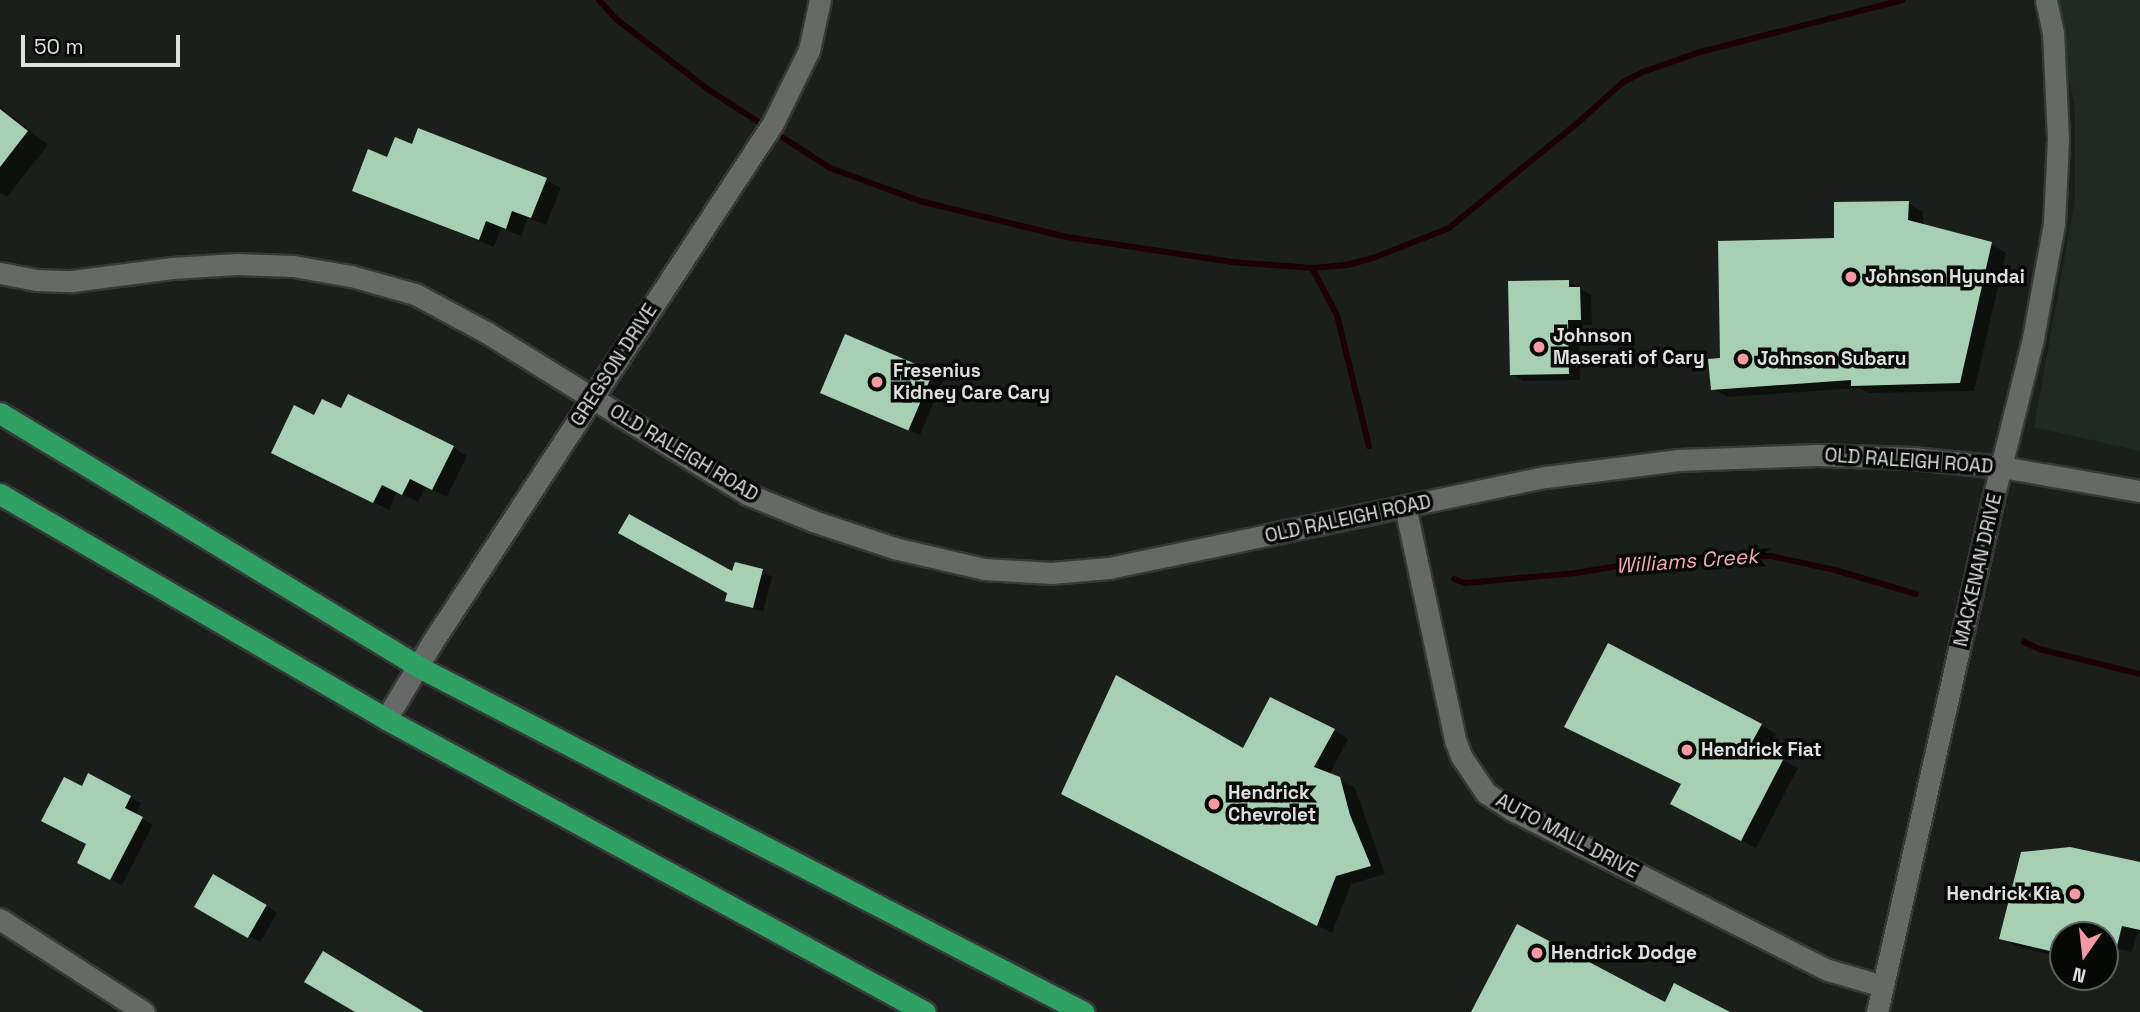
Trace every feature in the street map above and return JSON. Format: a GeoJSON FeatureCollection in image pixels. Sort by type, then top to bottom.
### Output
{"type":"FeatureCollection","features":[{"type":"Feature","properties":{"kind":"highway"},"geometry":{"type":"LineString","coordinates":[[0,413],[417,666],[1083,1012]]}},
{"type":"Feature","properties":{"kind":"highway"},"geometry":{"type":"LineString","coordinates":[[0,494],[386,719],[925,1012]]}},
{"type":"Feature","properties":{"kind":"street","name":"GREGSON DRIVE"},"geometry":{"type":"LineString","coordinates":[[386,719],[417,666],[792,90],[809,50],[820,0]]}},
{"type":"Feature","properties":{"kind":"street","name":"MACKENAN DRIVE"},"geometry":{"type":"LineString","coordinates":[[1877,1012],[2033,338],[2054,224],[2058,138],[2053,33],[2046,0]]}},
{"type":"Feature","properties":{"kind":"street","name":"OLD RALEIGH ROAD"},"geometry":{"type":"LineString","coordinates":[[0,273],[36,280],[72,281],[172,268],[237,264],[293,266],[351,276],[415,294],[486,332],[747,494],[894,548],[984,569],[1051,573],[1109,568],[1546,477],[1679,460],[1817,455],[1912,458],[2001,467],[2140,491]]}},
{"type":"Feature","properties":{"kind":"street","name":"AUTO MALL DRIVE"},"geometry":{"type":"LineString","coordinates":[[1405,506],[1455,740],[1461,756],[1486,793],[1514,811],[1828,970],[1883,986]]}},
{"type":"Feature","properties":{"kind":"street"},"geometry":{"type":"LineString","coordinates":[[0,919],[144,1012]]}},
{"type":"Feature","properties":{"kind":"shaded area"},"geometry":{"type":"Polygon","coordinates":[[[2053,0],[2140,0],[2140,451],[2034,427],[2075,200],[2075,108],[2053,0]]]}},
{"type":"Feature","properties":{"kind":"building"},"geometry":{"type":"Polygon","coordinates":[[[0,109],[28,131],[0,167],[0,109]]]}},
{"type":"Feature","properties":{"kind":"building"},"geometry":{"type":"Polygon","coordinates":[[[418,128],[547,178],[531,218],[512,211],[506,229],[486,221],[479,240],[352,191],[368,149],[387,157],[395,137],[412,144],[418,128]]]}},
{"type":"Feature","properties":{"kind":"building","name":"Johnson Hyundai"},"geometry":{"type":"Polygon","coordinates":[[[1909,201],[1908,220],[1992,242],[1960,383],[1851,386],[1851,380],[1711,390],[1708,359],[1720,358],[1718,241],[1834,238],[1834,202],[1909,201]]]}},
{"type":"Feature","properties":{"kind":"building","name":"Johnson Maserati of Cary"},"geometry":{"type":"Polygon","coordinates":[[[1569,280],[1569,287],[1580,287],[1581,320],[1568,320],[1569,374],[1510,375],[1508,281],[1569,280]]]}},
{"type":"Feature","properties":{"kind":"building","name":"Fresenius Kidney Care Cary"},"geometry":{"type":"Polygon","coordinates":[[[845,334],[933,372],[908,430],[820,393],[845,334]]]}},
{"type":"Feature","properties":{"kind":"building"},"geometry":{"type":"Polygon","coordinates":[[[348,394],[454,446],[432,490],[410,479],[402,495],[382,485],[373,503],[271,453],[294,405],[314,415],[322,399],[341,408],[348,394]]]}},
{"type":"Feature","properties":{"kind":"building"},"geometry":{"type":"Polygon","coordinates":[[[629,514],[732,571],[735,562],[763,569],[753,608],[725,601],[727,593],[618,533],[629,514]]]}},
{"type":"Feature","properties":{"kind":"building","name":"Hendrick Fiat"},"geometry":{"type":"Polygon","coordinates":[[[1608,643],[1762,724],[1752,742],[1784,758],[1741,841],[1670,804],[1681,784],[1564,727],[1608,643]]]}},
{"type":"Feature","properties":{"kind":"building","name":"Hendrick Chevrolet"},"geometry":{"type":"Polygon","coordinates":[[[1116,675],[1243,748],[1270,697],[1335,729],[1314,767],[1340,777],[1350,815],[1371,866],[1336,876],[1317,926],[1061,794],[1116,675]]]}},
{"type":"Feature","properties":{"kind":"building"},"geometry":{"type":"Polygon","coordinates":[[[88,773],[131,796],[125,808],[143,817],[110,880],[77,863],[86,844],[41,821],[64,777],[82,786],[88,773]]]}},
{"type":"Feature","properties":{"kind":"building","name":"Hendrick Kia"},"geometry":{"type":"Polygon","coordinates":[[[2070,847],[2140,862],[2140,930],[2122,926],[2119,938],[2119,921],[2049,921],[2049,951],[1999,939],[2021,852],[2070,847]]]}},
{"type":"Feature","properties":{"kind":"building"},"geometry":{"type":"Polygon","coordinates":[[[213,874],[267,905],[248,938],[194,907],[213,874]]]}},
{"type":"Feature","properties":{"kind":"building","name":"Hendrick Dodge"},"geometry":{"type":"Polygon","coordinates":[[[1517,924],[1665,1002],[1674,983],[1730,1012],[1471,1012],[1517,924]]]}},
{"type":"Feature","properties":{"kind":"building"},"geometry":{"type":"Polygon","coordinates":[[[323,951],[424,1012],[355,1012],[304,982],[323,951]]]}},
{"type":"Feature","properties":{"kind":"waterway"},"geometry":{"type":"LineString","coordinates":[[599,0],[616,19],[709,90],[830,168],[920,201],[1067,237],[1232,262],[1312,268],[1347,265],[1373,258],[1449,228],[1622,83],[1643,72],[1700,52],[1902,0]]}},
{"type":"Feature","properties":{"kind":"waterway","name":"Williams Creek"},"geometry":{"type":"LineString","coordinates":[[1312,268],[1337,315],[1369,446]]}},
{"type":"Feature","properties":{"kind":"waterway","name":"Williams Creek"},"geometry":{"type":"LineString","coordinates":[[1454,579],[1465,583],[1576,573],[1660,559],[1771,556],[1835,570],[1916,594]]}},
{"type":"Feature","properties":{"kind":"waterway","name":"Williams Creek"},"geometry":{"type":"LineString","coordinates":[[2024,642],[2039,649],[2140,674]]}},
{"type":"Feature","properties":{"kind":"place","name":"Johnson Hyundai"},"geometry":{"type":"Point","coordinates":[1851,277]}},
{"type":"Feature","properties":{"kind":"place","name":"Johnson Maserati of Cary"},"geometry":{"type":"Point","coordinates":[1539,347]}},
{"type":"Feature","properties":{"kind":"place","name":"Johnson Subaru"},"geometry":{"type":"Point","coordinates":[1743,359]}},
{"type":"Feature","properties":{"kind":"place","name":"Fresenius Kidney Care Cary"},"geometry":{"type":"Point","coordinates":[877,382]}},
{"type":"Feature","properties":{"kind":"place","name":"Hendrick Fiat"},"geometry":{"type":"Point","coordinates":[1687,750]}},
{"type":"Feature","properties":{"kind":"place","name":"Hendrick Chevrolet"},"geometry":{"type":"Point","coordinates":[1214,804]}},
{"type":"Feature","properties":{"kind":"place","name":"Hendrick Kia"},"geometry":{"type":"Point","coordinates":[2075,894]}},
{"type":"Feature","properties":{"kind":"place","name":"Hendrick Dodge"},"geometry":{"type":"Point","coordinates":[1537,953]}}]}
